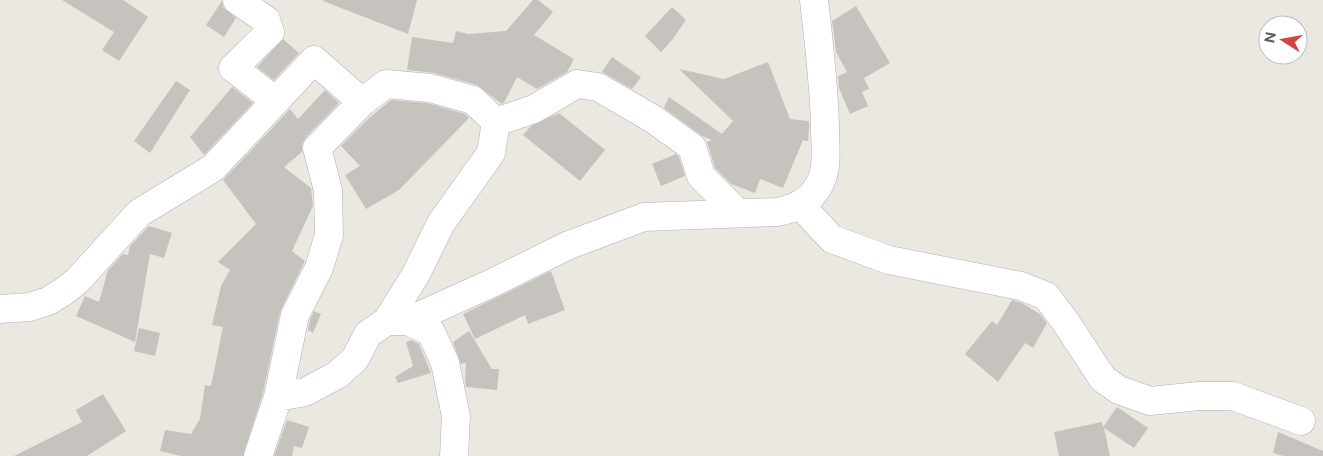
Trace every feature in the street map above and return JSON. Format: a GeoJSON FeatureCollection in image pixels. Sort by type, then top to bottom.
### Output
{"type":"FeatureCollection","features":[{"type":"Feature","properties":{"kind":"street"},"geometry":{"type":"LineString","coordinates":[[237,0],[266,20],[270,32],[233,68],[276,101]]}},
{"type":"Feature","properties":{"kind":"street"},"geometry":{"type":"LineString","coordinates":[[278,397],[305,392],[337,375],[355,359],[368,334],[490,284],[569,245],[644,217],[777,212],[789,210],[810,197],[818,187],[826,164],[824,92],[814,0]]}},
{"type":"Feature","properties":{"kind":"street"},"geometry":{"type":"LineString","coordinates":[[0,308],[30,307],[48,301],[77,281],[139,213],[213,168],[314,60],[362,102]]}},
{"type":"Feature","properties":{"kind":"street"},"geometry":{"type":"LineString","coordinates":[[258,456],[278,397],[295,315],[319,268],[329,235],[328,190],[317,148],[362,102],[386,84],[430,88],[473,100],[496,122]]}},
{"type":"Feature","properties":{"kind":"street"},"geometry":{"type":"LineString","coordinates":[[496,122],[534,109],[577,84],[598,87],[653,119],[692,147],[702,176],[738,213]]}},
{"type":"Feature","properties":{"kind":"street"},"geometry":{"type":"LineString","coordinates":[[398,321],[416,274],[441,223],[491,153],[496,122]]}},
{"type":"Feature","properties":{"kind":"street"},"geometry":{"type":"LineString","coordinates":[[800,204],[832,239],[889,260],[1021,286],[1046,296],[1065,321],[1103,379],[1119,390],[1150,401],[1199,396],[1233,396],[1301,421]]}},
{"type":"Feature","properties":{"kind":"street"},"geometry":{"type":"LineString","coordinates":[[398,321],[432,332],[445,363],[456,416],[454,456]]}},
{"type":"Feature","properties":{"kind":"building"},"geometry":{"type":"Polygon","coordinates":[[[62,0],[123,0],[148,17],[119,61],[102,50],[114,32],[62,0]]]}},
{"type":"Feature","properties":{"kind":"building"},"geometry":{"type":"Polygon","coordinates":[[[324,0],[417,0],[408,34],[324,0]]]}},
{"type":"Feature","properties":{"kind":"building"},"geometry":{"type":"Polygon","coordinates":[[[533,0],[538,0],[553,12],[534,35],[574,59],[567,72],[537,89],[517,77],[502,104],[477,85],[434,73],[407,70],[412,37],[453,43],[456,31],[468,34],[506,31],[533,0]]]}},
{"type":"Feature","properties":{"kind":"building"},"geometry":{"type":"Polygon","coordinates":[[[222,1],[223,7],[236,18],[224,37],[206,25],[222,1]]]}},
{"type":"Feature","properties":{"kind":"building"},"geometry":{"type":"Polygon","coordinates":[[[856,6],[890,63],[864,78],[869,89],[862,92],[868,106],[850,114],[839,88],[838,76],[847,72],[836,52],[832,21],[856,6]]]}},
{"type":"Feature","properties":{"kind":"building"},"geometry":{"type":"Polygon","coordinates":[[[672,7],[686,20],[661,52],[645,36],[672,7]]]}},
{"type":"Feature","properties":{"kind":"building"},"geometry":{"type":"Polygon","coordinates":[[[283,39],[299,53],[274,80],[257,67],[283,39]]]}},
{"type":"Feature","properties":{"kind":"building"},"geometry":{"type":"Polygon","coordinates":[[[612,57],[641,77],[632,89],[602,72],[612,57]]]}},
{"type":"Feature","properties":{"kind":"building"},"geometry":{"type":"Polygon","coordinates":[[[768,62],[790,119],[809,121],[808,141],[803,140],[783,188],[760,179],[755,193],[731,184],[715,168],[707,142],[712,140],[702,136],[664,108],[669,97],[722,134],[733,121],[679,69],[724,79],[768,62]]]}},
{"type":"Feature","properties":{"kind":"building"},"geometry":{"type":"Polygon","coordinates":[[[176,81],[190,90],[150,153],[134,141],[176,81]]]}},
{"type":"Feature","properties":{"kind":"building"},"geometry":{"type":"Polygon","coordinates":[[[232,87],[253,103],[204,155],[190,137],[232,87]]]}},
{"type":"Feature","properties":{"kind":"building"},"geometry":{"type":"Polygon","coordinates":[[[325,90],[339,103],[306,137],[302,144],[302,152],[284,167],[311,188],[313,206],[292,251],[305,261],[280,312],[263,393],[243,456],[181,456],[160,451],[165,430],[191,434],[200,419],[205,385],[211,386],[223,327],[212,325],[221,286],[230,270],[218,262],[256,224],[223,180],[290,109],[298,119],[325,90]]]}},
{"type":"Feature","properties":{"kind":"building"},"geometry":{"type":"Polygon","coordinates":[[[391,100],[427,103],[465,114],[469,118],[399,190],[366,209],[345,175],[360,166],[341,146],[369,118],[391,100]]]}},
{"type":"Feature","properties":{"kind":"building"},"geometry":{"type":"Polygon","coordinates":[[[559,113],[605,150],[580,181],[523,135],[531,126],[559,113]]]}},
{"type":"Feature","properties":{"kind":"building"},"geometry":{"type":"Polygon","coordinates":[[[676,154],[679,157],[685,176],[661,186],[652,164],[676,154]]]}},
{"type":"Feature","properties":{"kind":"building"},"geometry":{"type":"Polygon","coordinates":[[[149,226],[172,233],[164,258],[150,254],[135,342],[76,316],[85,296],[99,302],[108,270],[123,254],[128,255],[130,246],[149,226]]]}},
{"type":"Feature","properties":{"kind":"building"},"geometry":{"type":"Polygon","coordinates":[[[551,271],[565,310],[528,324],[525,315],[475,339],[463,314],[551,271]]]}},
{"type":"Feature","properties":{"kind":"building"},"geometry":{"type":"Polygon","coordinates":[[[1012,300],[1022,303],[1040,314],[1047,323],[1033,348],[1025,343],[998,382],[965,354],[992,321],[997,325],[1012,300]]]}},
{"type":"Feature","properties":{"kind":"building"},"geometry":{"type":"Polygon","coordinates":[[[314,311],[321,314],[313,333],[308,330],[314,311]]]}},
{"type":"Feature","properties":{"kind":"building"},"geometry":{"type":"Polygon","coordinates":[[[139,328],[160,333],[155,356],[134,351],[139,328]]]}},
{"type":"Feature","properties":{"kind":"building"},"geometry":{"type":"Polygon","coordinates":[[[469,331],[492,369],[499,369],[497,390],[466,387],[466,363],[461,364],[453,342],[469,331]]]}},
{"type":"Feature","properties":{"kind":"building"},"geometry":{"type":"Polygon","coordinates":[[[412,340],[419,344],[431,373],[398,383],[395,377],[413,366],[406,342],[412,340]]]}},
{"type":"Feature","properties":{"kind":"building"},"geometry":{"type":"Polygon","coordinates":[[[103,394],[126,431],[87,456],[14,456],[82,422],[76,410],[103,394]]]}},
{"type":"Feature","properties":{"kind":"building"},"geometry":{"type":"Polygon","coordinates":[[[1117,407],[1148,428],[1134,448],[1104,428],[1110,456],[1059,456],[1054,432],[1102,422],[1103,427],[1117,407]]]}},
{"type":"Feature","properties":{"kind":"building"},"geometry":{"type":"Polygon","coordinates":[[[287,420],[309,427],[302,448],[294,446],[292,456],[274,456],[287,420]]]}},
{"type":"Feature","properties":{"kind":"building"},"geometry":{"type":"Polygon","coordinates":[[[1278,432],[1323,451],[1323,456],[1283,456],[1273,453],[1278,432]]]}}]}
